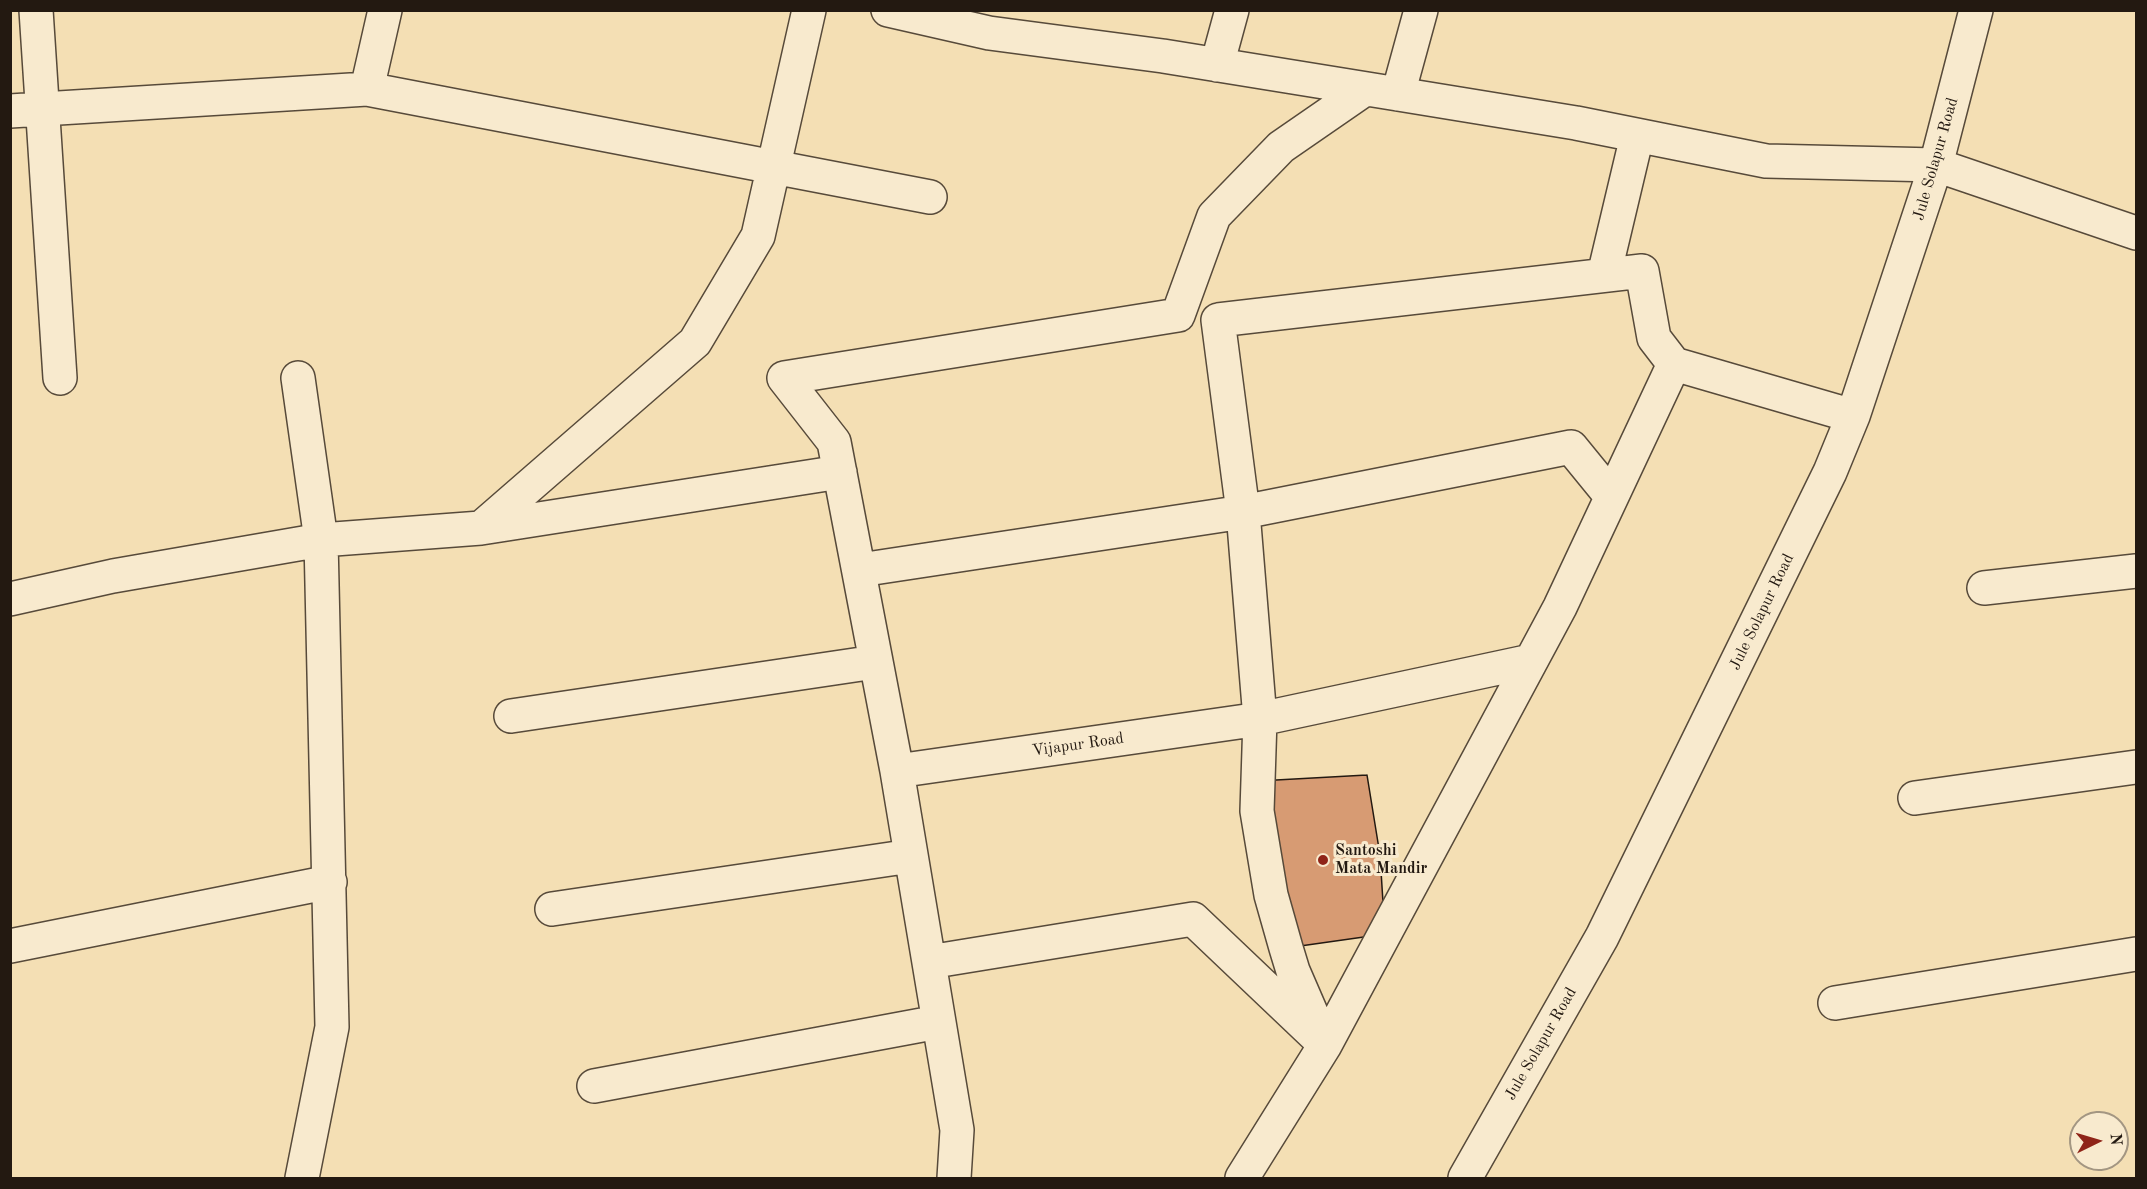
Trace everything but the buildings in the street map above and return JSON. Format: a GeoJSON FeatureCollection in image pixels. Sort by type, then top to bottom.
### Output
{"type":"FeatureCollection","features":[{"type":"Feature","properties":{"kind":"street"},"geometry":{"type":"LineString","coordinates":[[36,10],[60,378]]}},
{"type":"Feature","properties":{"kind":"street"},"geometry":{"type":"LineString","coordinates":[[368,89],[385,10]]}},
{"type":"Feature","properties":{"kind":"street"},"geometry":{"type":"LineString","coordinates":[[481,528],[695,342],[758,236],[809,10]]}},
{"type":"Feature","properties":{"kind":"street"},"geometry":{"type":"LineString","coordinates":[[888,10],[992,22],[1163,56],[1576,123],[1766,161],[1936,165],[2136,232]]}},
{"type":"Feature","properties":{"kind":"street"},"geometry":{"type":"LineString","coordinates":[[1217,65],[1232,10]]}},
{"type":"Feature","properties":{"kind":"street"},"geometry":{"type":"LineString","coordinates":[[1398,94],[1421,10]]}},
{"type":"Feature","properties":{"kind":"street","name":"Jule Solapur Road"},"geometry":{"type":"LineString","coordinates":[[1465,1179],[1602,937],[1830,472],[1853,416],[1936,165],[1976,10]]}},
{"type":"Feature","properties":{"kind":"street"},"geometry":{"type":"LineString","coordinates":[[10,111],[368,89],[930,197]]}},
{"type":"Feature","properties":{"kind":"street"},"geometry":{"type":"LineString","coordinates":[[954,1179],[957,1130],[897,771],[834,442],[784,378],[1178,315],[1214,216],[1281,147],[1365,89]]}},
{"type":"Feature","properties":{"kind":"street"},"geometry":{"type":"LineString","coordinates":[[1604,275],[1637,136]]}},
{"type":"Feature","properties":{"kind":"street"},"geometry":{"type":"LineString","coordinates":[[1325,1045],[1293,971],[1271,896],[1257,811],[1260,719],[1243,512],[1218,320],[1642,271],[1654,338],[1674,364],[1853,416]]}},
{"type":"Feature","properties":{"kind":"street"},"geometry":{"type":"LineString","coordinates":[[1242,1179],[1325,1045],[1560,607],[1674,364]]}},
{"type":"Feature","properties":{"kind":"street"},"geometry":{"type":"LineString","coordinates":[[298,378],[321,540],[332,1027],[302,1179]]}},
{"type":"Feature","properties":{"kind":"street"},"geometry":{"type":"LineString","coordinates":[[860,570],[1243,512],[1571,447],[1611,496]]}},
{"type":"Feature","properties":{"kind":"street"},"geometry":{"type":"LineString","coordinates":[[10,599],[113,576],[321,540],[481,528],[840,472]]}},
{"type":"Feature","properties":{"kind":"street"},"geometry":{"type":"LineString","coordinates":[[1984,588],[2136,571]]}},
{"type":"Feature","properties":{"kind":"street","name":"Vijapur Road"},"geometry":{"type":"LineString","coordinates":[[897,771],[1260,719],[1531,661]]}},
{"type":"Feature","properties":{"kind":"street"},"geometry":{"type":"LineString","coordinates":[[511,716],[875,662]]}},
{"type":"Feature","properties":{"kind":"street"},"geometry":{"type":"LineString","coordinates":[[1915,798],[2136,766]]}},
{"type":"Feature","properties":{"kind":"street"},"geometry":{"type":"LineString","coordinates":[[552,909],[911,856]]}},
{"type":"Feature","properties":{"kind":"street"},"geometry":{"type":"LineString","coordinates":[[10,946],[330,882]]}},
{"type":"Feature","properties":{"kind":"street"},"geometry":{"type":"LineString","coordinates":[[929,962],[1193,919],[1325,1045]]}},
{"type":"Feature","properties":{"kind":"street"},"geometry":{"type":"LineString","coordinates":[[1835,1003],[2136,954]]}},
{"type":"Feature","properties":{"kind":"street"},"geometry":{"type":"LineString","coordinates":[[594,1086],[938,1022]]}},
{"type":"Feature","properties":{"kind":"place","name":"Santoshi Mata Mandir"},"geometry":{"type":"Point","coordinates":[1323,860]}}]}
